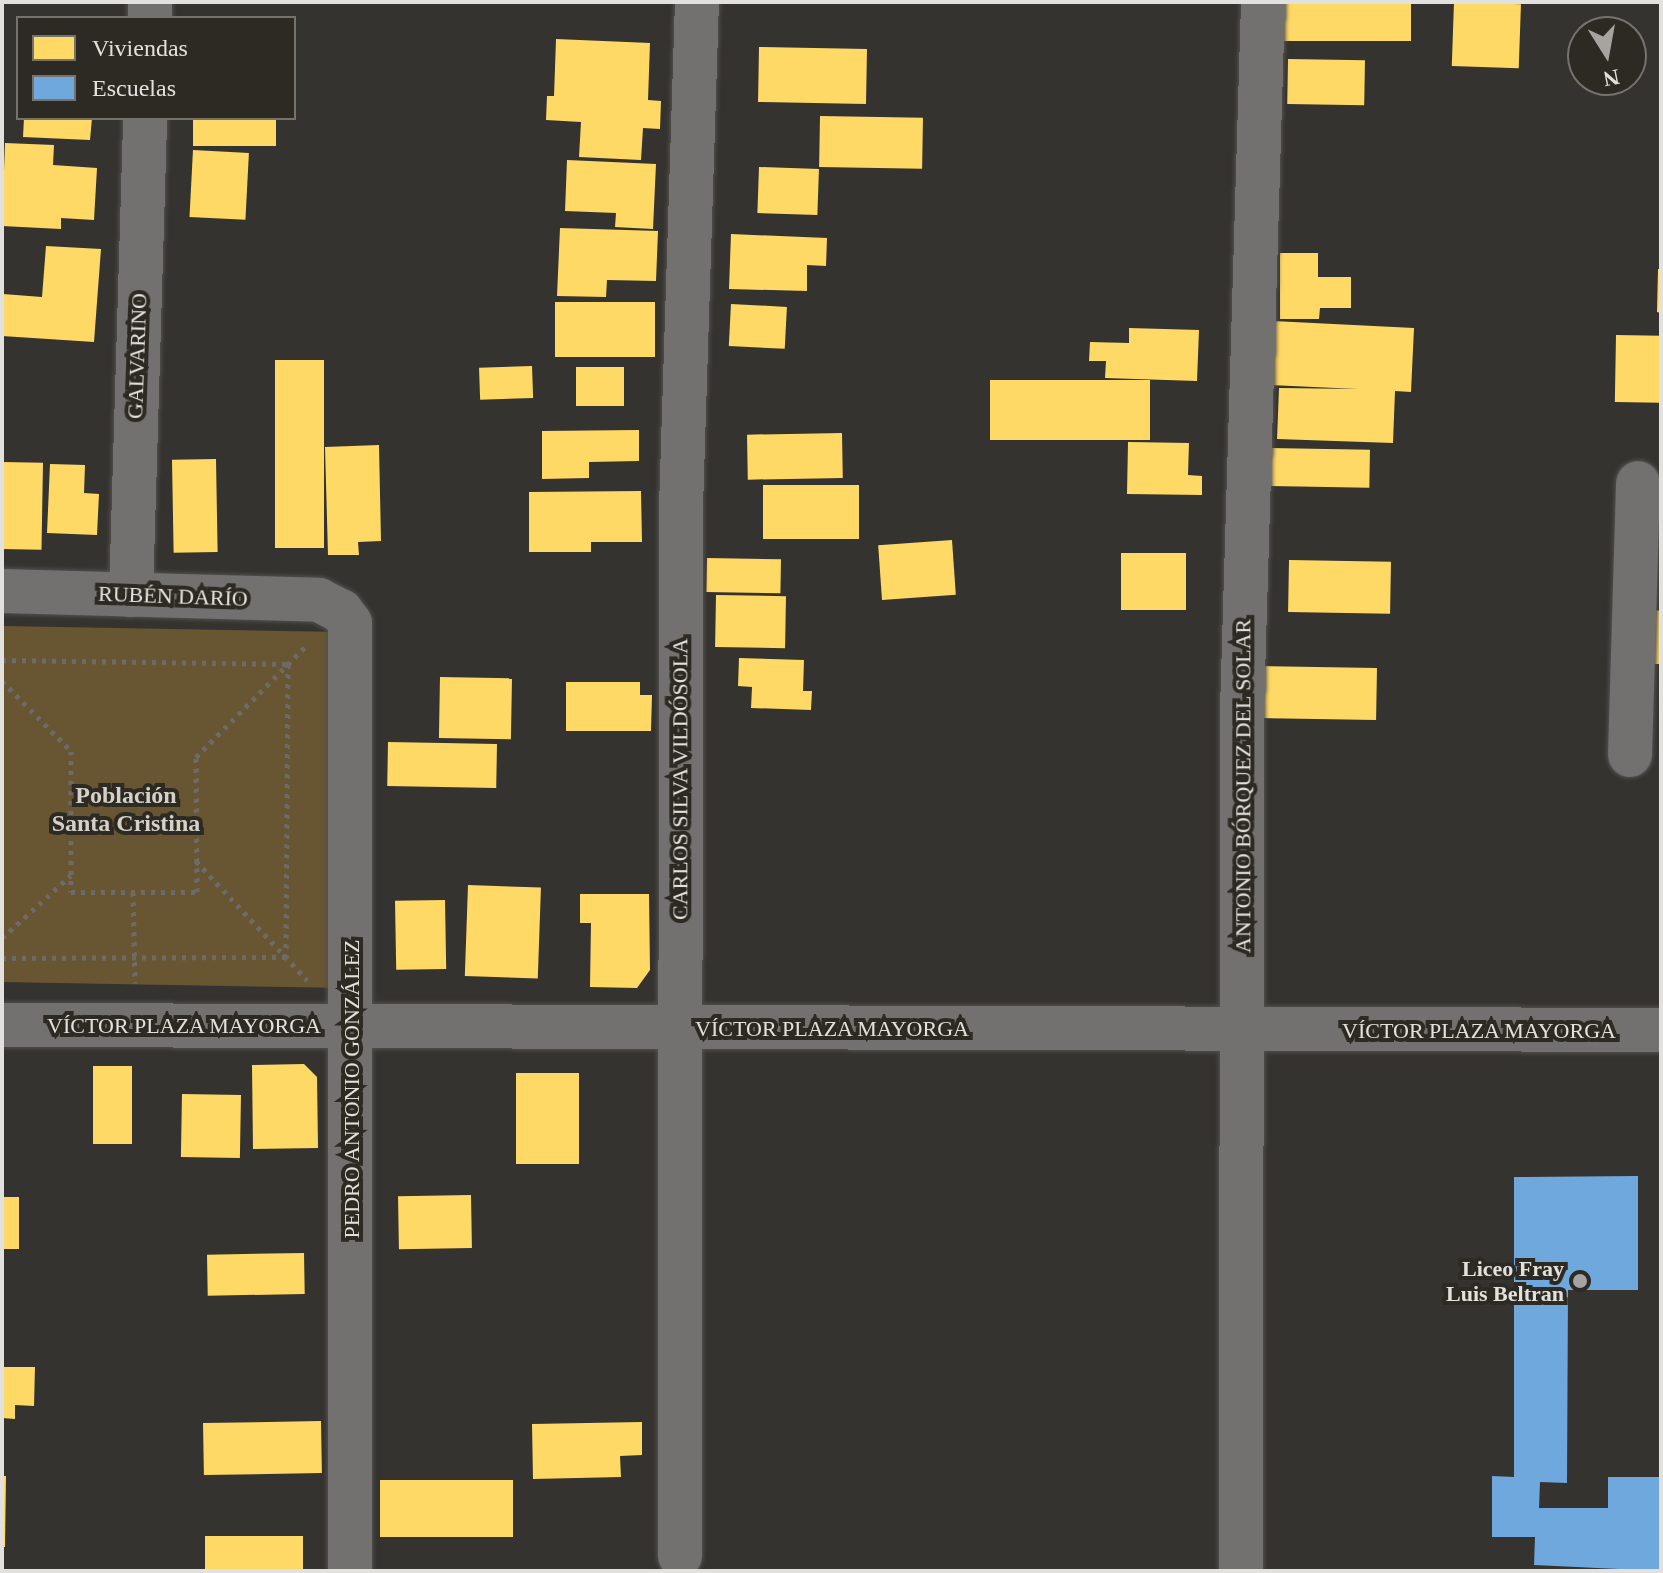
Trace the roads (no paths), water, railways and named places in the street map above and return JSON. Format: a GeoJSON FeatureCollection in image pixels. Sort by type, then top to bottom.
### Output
{"type":"FeatureCollection","features":[{"type":"Feature","properties":{"kind":"street","name":"CARLOS SILVA VILDÓSOLA"},"geometry":{"type":"LineString","coordinates":[[680,1556],[681,507],[697,2]]}},
{"type":"Feature","properties":{"kind":"street","name":"ANTONIO BÓRQUEZ DEL SOLAR"},"geometry":{"type":"LineString","coordinates":[[1241,1571],[1241,1032],[1247,437],[1263,2]]}},
{"type":"Feature","properties":{"kind":"street","name":"GALVARINO"},"geometry":{"type":"LineString","coordinates":[[131,595],[145,120]]}},
{"type":"Feature","properties":{"kind":"street"},"geometry":{"type":"LineString","coordinates":[[1630,755],[1648,594],[1638,483]]}},
{"type":"Feature","properties":{"kind":"street","name":"RUBÉN DARÍO"},"geometry":{"type":"LineString","coordinates":[[2,591],[319,600],[341,611]]}},
{"type":"Feature","properties":{"kind":"street","name":"PEDRO ANTONIO GONZÁLEZ"},"geometry":{"type":"LineString","coordinates":[[341,611],[352,635],[350,1571]]}},
{"type":"Feature","properties":{"kind":"street","name":"VÍCTOR PLAZA MAYORGA"},"geometry":{"type":"LineString","coordinates":[[2,1025],[1241,1032],[1661,1030]]}},
{"type":"Feature","properties":{"kind":"place","name":"Liceo Fray Luis Beltran"},"geometry":{"type":"Point","coordinates":[1580,1281]}},
{"type":"Feature","properties":{"kind":"district","name":"Población Santa Cristina"},"geometry":{"type":"Point","coordinates":[126,810]}}]}
